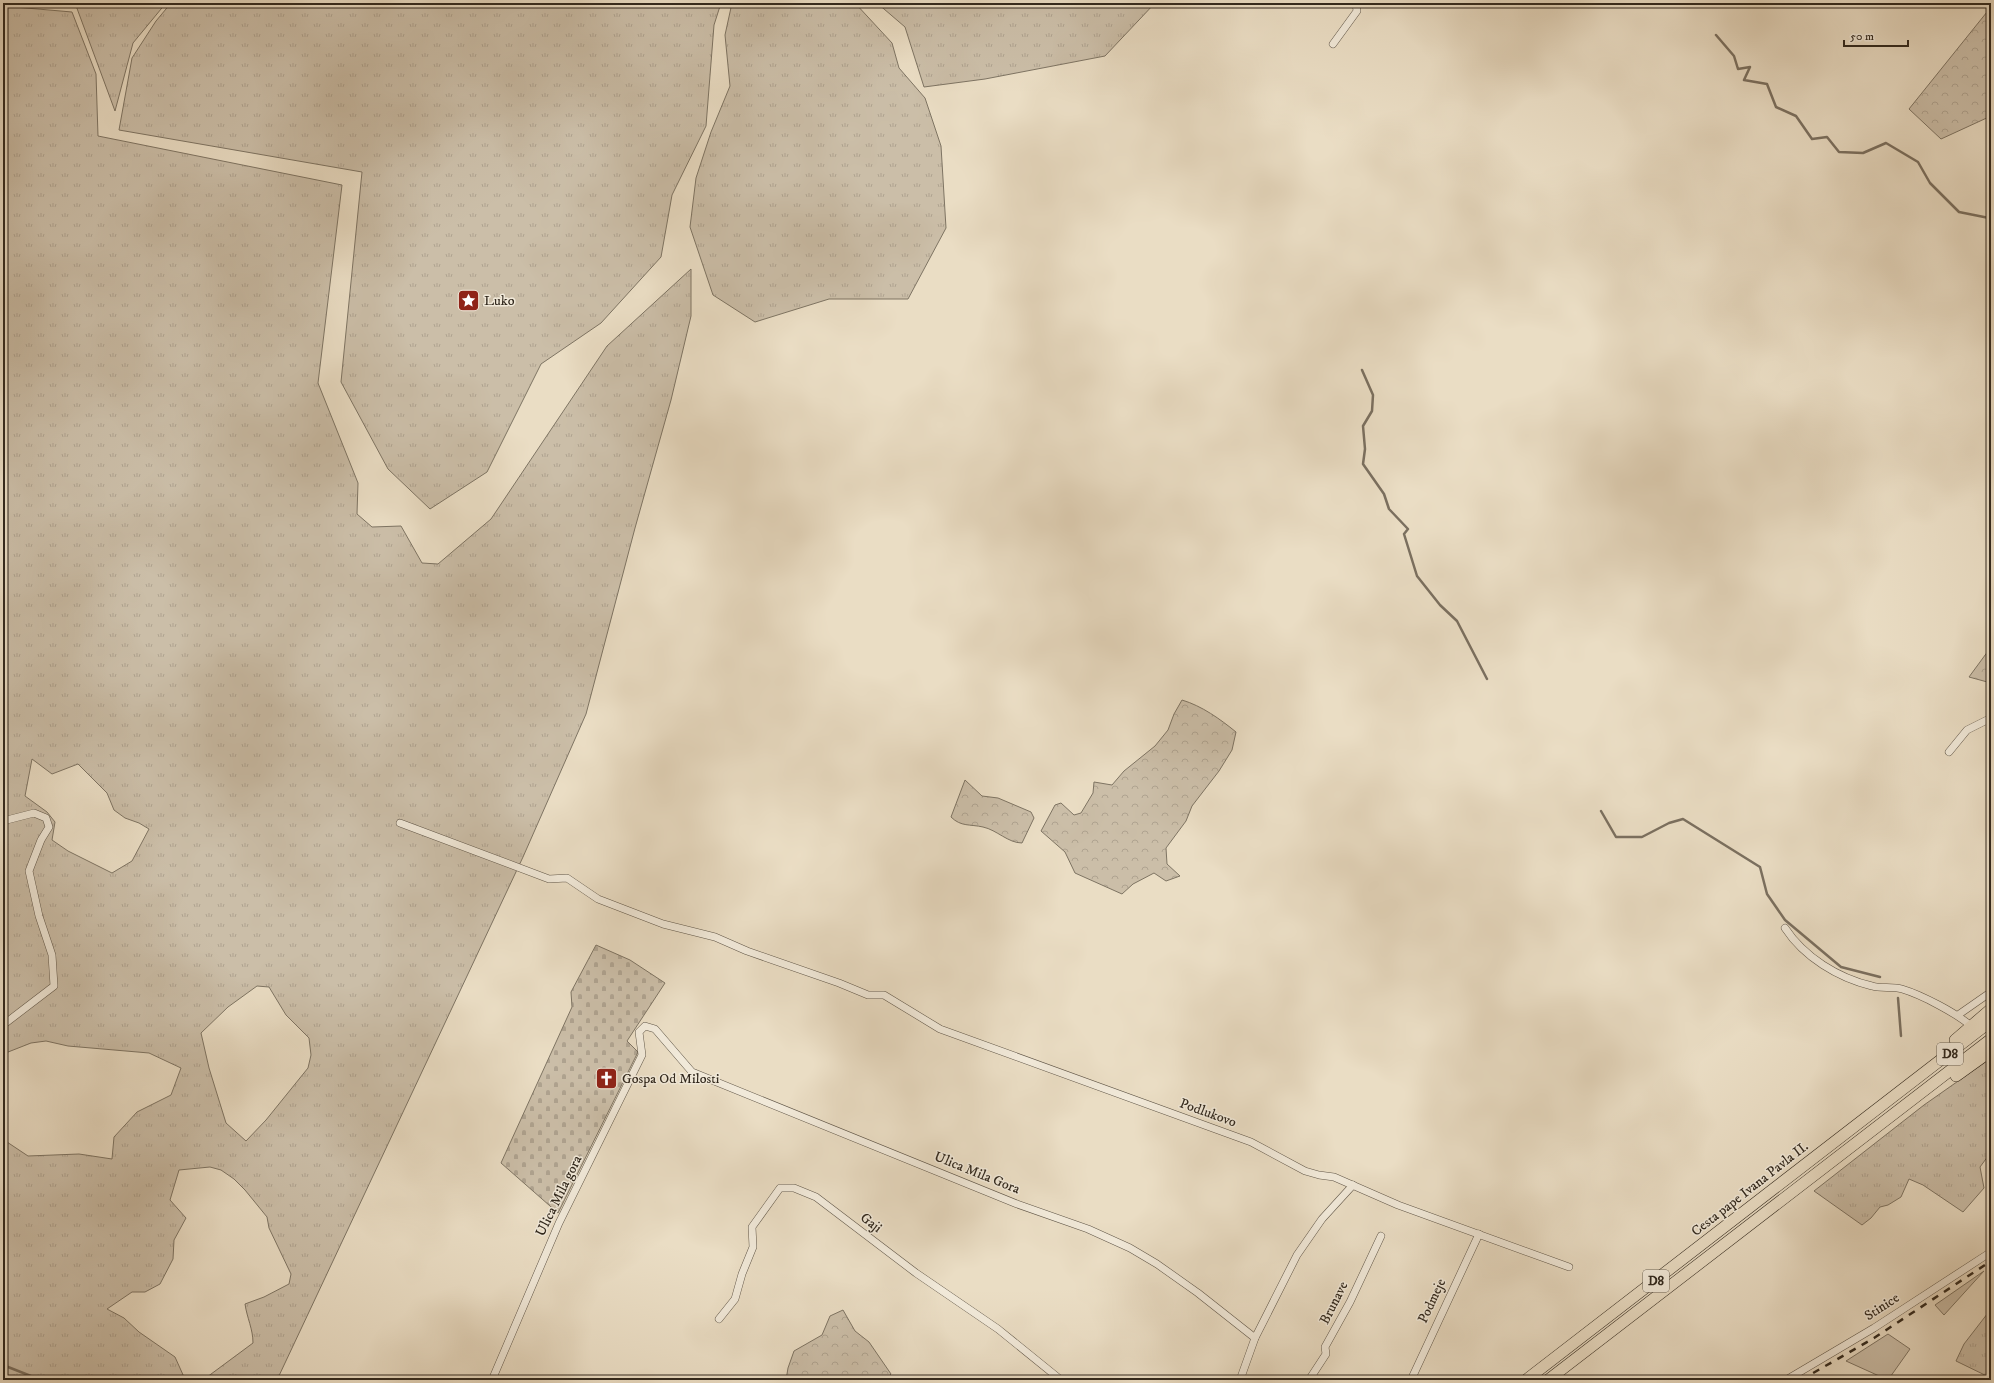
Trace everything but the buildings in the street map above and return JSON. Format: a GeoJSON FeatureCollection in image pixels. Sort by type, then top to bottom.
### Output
{"type":"FeatureCollection","features":[{"type":"Feature","properties":{"kind":"main road"},"geometry":{"type":"LineString","coordinates":[[1908,1086],[1935,1056],[1991,1009]]}},
{"type":"Feature","properties":{"kind":"main road","name":"Cesta pape Ivana Pavla II."},"geometry":{"type":"LineString","coordinates":[[1526,1380],[1991,1021]]}},
{"type":"Feature","properties":{"kind":"main road","name":"Cesta pape Ivana Pavla II."},"geometry":{"type":"LineString","coordinates":[[1548,1380],[1927,1090],[1991,1039]]}},
{"type":"Feature","properties":{"kind":"main road"},"geometry":{"type":"LineString","coordinates":[[1927,1090],[1951,1080],[1991,1051]]}},
{"type":"Feature","properties":{"kind":"street"},"geometry":{"type":"LineString","coordinates":[[1333,44],[1357,11],[1356,3]]}},
{"type":"Feature","properties":{"kind":"street"},"geometry":{"type":"LineString","coordinates":[[1949,752],[1955,742],[1967,730],[1991,718]]}},
{"type":"Feature","properties":{"kind":"street"},"geometry":{"type":"LineString","coordinates":[[3,820],[34,813],[46,818],[49,827],[40,840],[29,871],[39,916],[52,955],[54,986],[3,1025]]}},
{"type":"Feature","properties":{"kind":"street","name":"Podlukovo"},"geometry":{"type":"LineString","coordinates":[[400,823],[549,879],[567,878],[598,899],[663,924],[715,937],[747,951],[839,983],[868,996],[884,995],[940,1029],[1251,1142],[1305,1171],[1334,1177],[1398,1205],[1569,1267]]}},
{"type":"Feature","properties":{"kind":"street"},"geometry":{"type":"LineString","coordinates":[[1784,928],[1792,940],[1827,968],[1847,978],[1873,987],[1903,990],[1958,1015],[1972,1026]]}},
{"type":"Feature","properties":{"kind":"street"},"geometry":{"type":"LineString","coordinates":[[1958,1015],[1991,992]]}},
{"type":"Feature","properties":{"kind":"street","name":"Ulica Mila Gora"},"geometry":{"type":"LineString","coordinates":[[645,1026],[656,1029],[692,1072],[1017,1204],[1088,1229],[1130,1248],[1157,1264],[1198,1293],[1255,1338]]}},
{"type":"Feature","properties":{"kind":"street","name":"Ulica Mila gora"},"geometry":{"type":"LineString","coordinates":[[492,1380],[559,1223],[642,1055],[639,1032],[645,1026]]}},
{"type":"Feature","properties":{"kind":"street"},"geometry":{"type":"LineString","coordinates":[[1240,1380],[1255,1338],[1297,1255],[1322,1218],[1353,1185]]}},
{"type":"Feature","properties":{"kind":"street","name":"Gaji"},"geometry":{"type":"LineString","coordinates":[[719,1319],[735,1299],[742,1274],[753,1247],[752,1227],[780,1188],[794,1188],[816,1197],[916,1273],[998,1329],[1061,1380]]}},
{"type":"Feature","properties":{"kind":"street","name":"Podmeje"},"geometry":{"type":"LineString","coordinates":[[1411,1380],[1479,1234]]}},
{"type":"Feature","properties":{"kind":"street","name":"Brunave"},"geometry":{"type":"LineString","coordinates":[[1309,1380],[1326,1354],[1325,1347],[1350,1302],[1381,1236]]}},
{"type":"Feature","properties":{"kind":"street","name":"Stinice"},"geometry":{"type":"LineString","coordinates":[[1786,1380],[1874,1328],[1991,1252]]}},
{"type":"Feature","properties":{"kind":"green space"},"geometry":{"type":"Polygon","coordinates":[[[75,3],[166,3],[133,43],[115,111],[75,3]]]}},
{"type":"Feature","properties":{"kind":"green space"},"geometry":{"type":"Polygon","coordinates":[[[171,3],[721,3],[714,25],[706,126],[672,195],[661,257],[601,323],[541,364],[487,472],[430,509],[388,469],[341,382],[362,172],[119,130],[132,58],[156,21],[171,3]]]}},
{"type":"Feature","properties":{"kind":"green space"},"geometry":{"type":"Polygon","coordinates":[[[732,3],[855,3],[892,43],[899,68],[925,98],[941,146],[946,228],[908,299],[829,299],[755,322],[713,295],[690,227],[696,178],[711,132],[730,86],[725,35],[732,3]]]}},
{"type":"Feature","properties":{"kind":"green space"},"geometry":{"type":"Polygon","coordinates":[[[877,3],[1155,3],[1105,56],[985,79],[924,87],[905,27],[877,3]]]}},
{"type":"Feature","properties":{"kind":"green space"},"geometry":{"type":"Polygon","coordinates":[[[3,6],[72,12],[96,74],[98,136],[342,185],[318,383],[358,483],[357,514],[372,527],[401,526],[422,563],[438,564],[491,519],[607,346],[691,269],[691,316],[671,400],[635,528],[586,714],[523,857],[277,1380],[203,1380],[253,1343],[245,1304],[264,1297],[289,1284],[291,1274],[269,1228],[267,1217],[234,1179],[221,1170],[210,1167],[179,1170],[170,1200],[186,1218],[174,1240],[173,1259],[160,1284],[145,1292],[132,1292],[107,1309],[124,1318],[139,1332],[175,1357],[184,1377],[187,1380],[3,1380],[3,1143],[7,1142],[28,1156],[79,1154],[112,1159],[114,1137],[137,1112],[171,1095],[181,1068],[149,1053],[68,1046],[46,1041],[31,1043],[3,1054],[3,6]],[[32,759],[25,796],[47,812],[55,822],[52,840],[68,851],[112,873],[132,861],[149,829],[139,823],[125,818],[114,810],[107,793],[78,764],[52,774],[32,759]],[[257,986],[228,1007],[201,1033],[209,1068],[226,1123],[246,1141],[266,1120],[308,1068],[311,1055],[309,1038],[286,1015],[269,987],[257,986]]]}},
{"type":"Feature","properties":{"kind":"green space"},"geometry":{"type":"Polygon","coordinates":[[[1991,7],[1991,116],[1941,139],[1909,109],[1991,7]]]}},
{"type":"Feature","properties":{"kind":"green space"},"geometry":{"type":"Polygon","coordinates":[[[1991,647],[1991,683],[1969,677],[1991,647]]]}},
{"type":"Feature","properties":{"kind":"green space"},"geometry":{"type":"Polygon","coordinates":[[[1182,700],[1210,713],[1236,732],[1232,750],[1219,771],[1192,806],[1186,821],[1166,848],[1167,864],[1180,876],[1166,881],[1154,873],[1133,884],[1122,894],[1075,873],[1065,852],[1041,831],[1055,805],[1061,803],[1074,815],[1081,813],[1093,793],[1094,782],[1112,785],[1124,771],[1155,746],[1168,730],[1174,714],[1182,700]]]}},
{"type":"Feature","properties":{"kind":"green space"},"geometry":{"type":"Polygon","coordinates":[[[965,780],[982,796],[998,798],[1031,812],[1034,818],[1022,843],[1012,841],[988,829],[962,824],[951,817],[965,780]]]}},
{"type":"Feature","properties":{"kind":"green space"},"geometry":{"type":"Polygon","coordinates":[[[596,945],[630,960],[665,983],[627,1041],[638,1052],[558,1213],[501,1163],[572,1007],[571,992],[596,945]]]}},
{"type":"Feature","properties":{"kind":"green space"},"geometry":{"type":"Polygon","coordinates":[[[1991,1058],[1991,1152],[1980,1167],[1984,1188],[1963,1212],[1923,1185],[1909,1179],[1901,1197],[1888,1205],[1880,1207],[1871,1218],[1862,1225],[1814,1191],[1924,1105],[1991,1058]]]}},
{"type":"Feature","properties":{"kind":"green space"},"geometry":{"type":"Polygon","coordinates":[[[1984,1271],[1944,1315],[1935,1305],[1984,1271]]]}},
{"type":"Feature","properties":{"kind":"green space"},"geometry":{"type":"Polygon","coordinates":[[[1991,1309],[1991,1378],[1956,1361],[1964,1344],[1991,1309]]]}},
{"type":"Feature","properties":{"kind":"green space"},"geometry":{"type":"Polygon","coordinates":[[[843,1310],[855,1331],[869,1342],[891,1374],[885,1380],[786,1380],[788,1368],[794,1351],[822,1335],[830,1316],[843,1310]]]}},
{"type":"Feature","properties":{"kind":"green space"},"geometry":{"type":"Polygon","coordinates":[[[1888,1334],[1910,1349],[1888,1380],[1846,1361],[1888,1334]]]}},
{"type":"Feature","properties":{"kind":"waterway"},"geometry":{"type":"LineString","coordinates":[[1716,35],[1734,56],[1738,69],[1750,67],[1744,80],[1767,84],[1776,107],[1796,116],[1812,139],[1827,137],[1839,152],[1863,153],[1886,143],[1918,162],[1930,183],[1959,212],[1989,218],[1991,222]]}},
{"type":"Feature","properties":{"kind":"waterway"},"geometry":{"type":"LineString","coordinates":[[1362,370],[1373,395],[1372,411],[1363,426],[1365,449],[1363,464],[1384,494],[1389,509],[1408,529],[1404,534],[1417,576],[1440,605],[1457,621],[1487,679]]}},
{"type":"Feature","properties":{"kind":"waterway"},"geometry":{"type":"LineString","coordinates":[[1601,811],[1616,837],[1642,837],[1669,823],[1683,819],[1760,867],[1767,894],[1785,920],[1841,967],[1880,977]]}},
{"type":"Feature","properties":{"kind":"waterway"},"geometry":{"type":"LineString","coordinates":[[1898,998],[1901,1036]]}},
{"type":"Feature","properties":{"kind":"waterway"},"geometry":{"type":"LineString","coordinates":[[3,1365],[41,1380]]}},
{"type":"Feature","properties":{"kind":"railway"},"geometry":{"type":"LineString","coordinates":[[1801,1380],[1874,1338],[1991,1261]]}},
{"type":"Feature","properties":{"kind":"place","name":"Luko"},"geometry":{"type":"Point","coordinates":[468,301]}},
{"type":"Feature","properties":{"kind":"place","name":"Gospa Od Milosti"},"geometry":{"type":"Point","coordinates":[606,1079]}}]}
